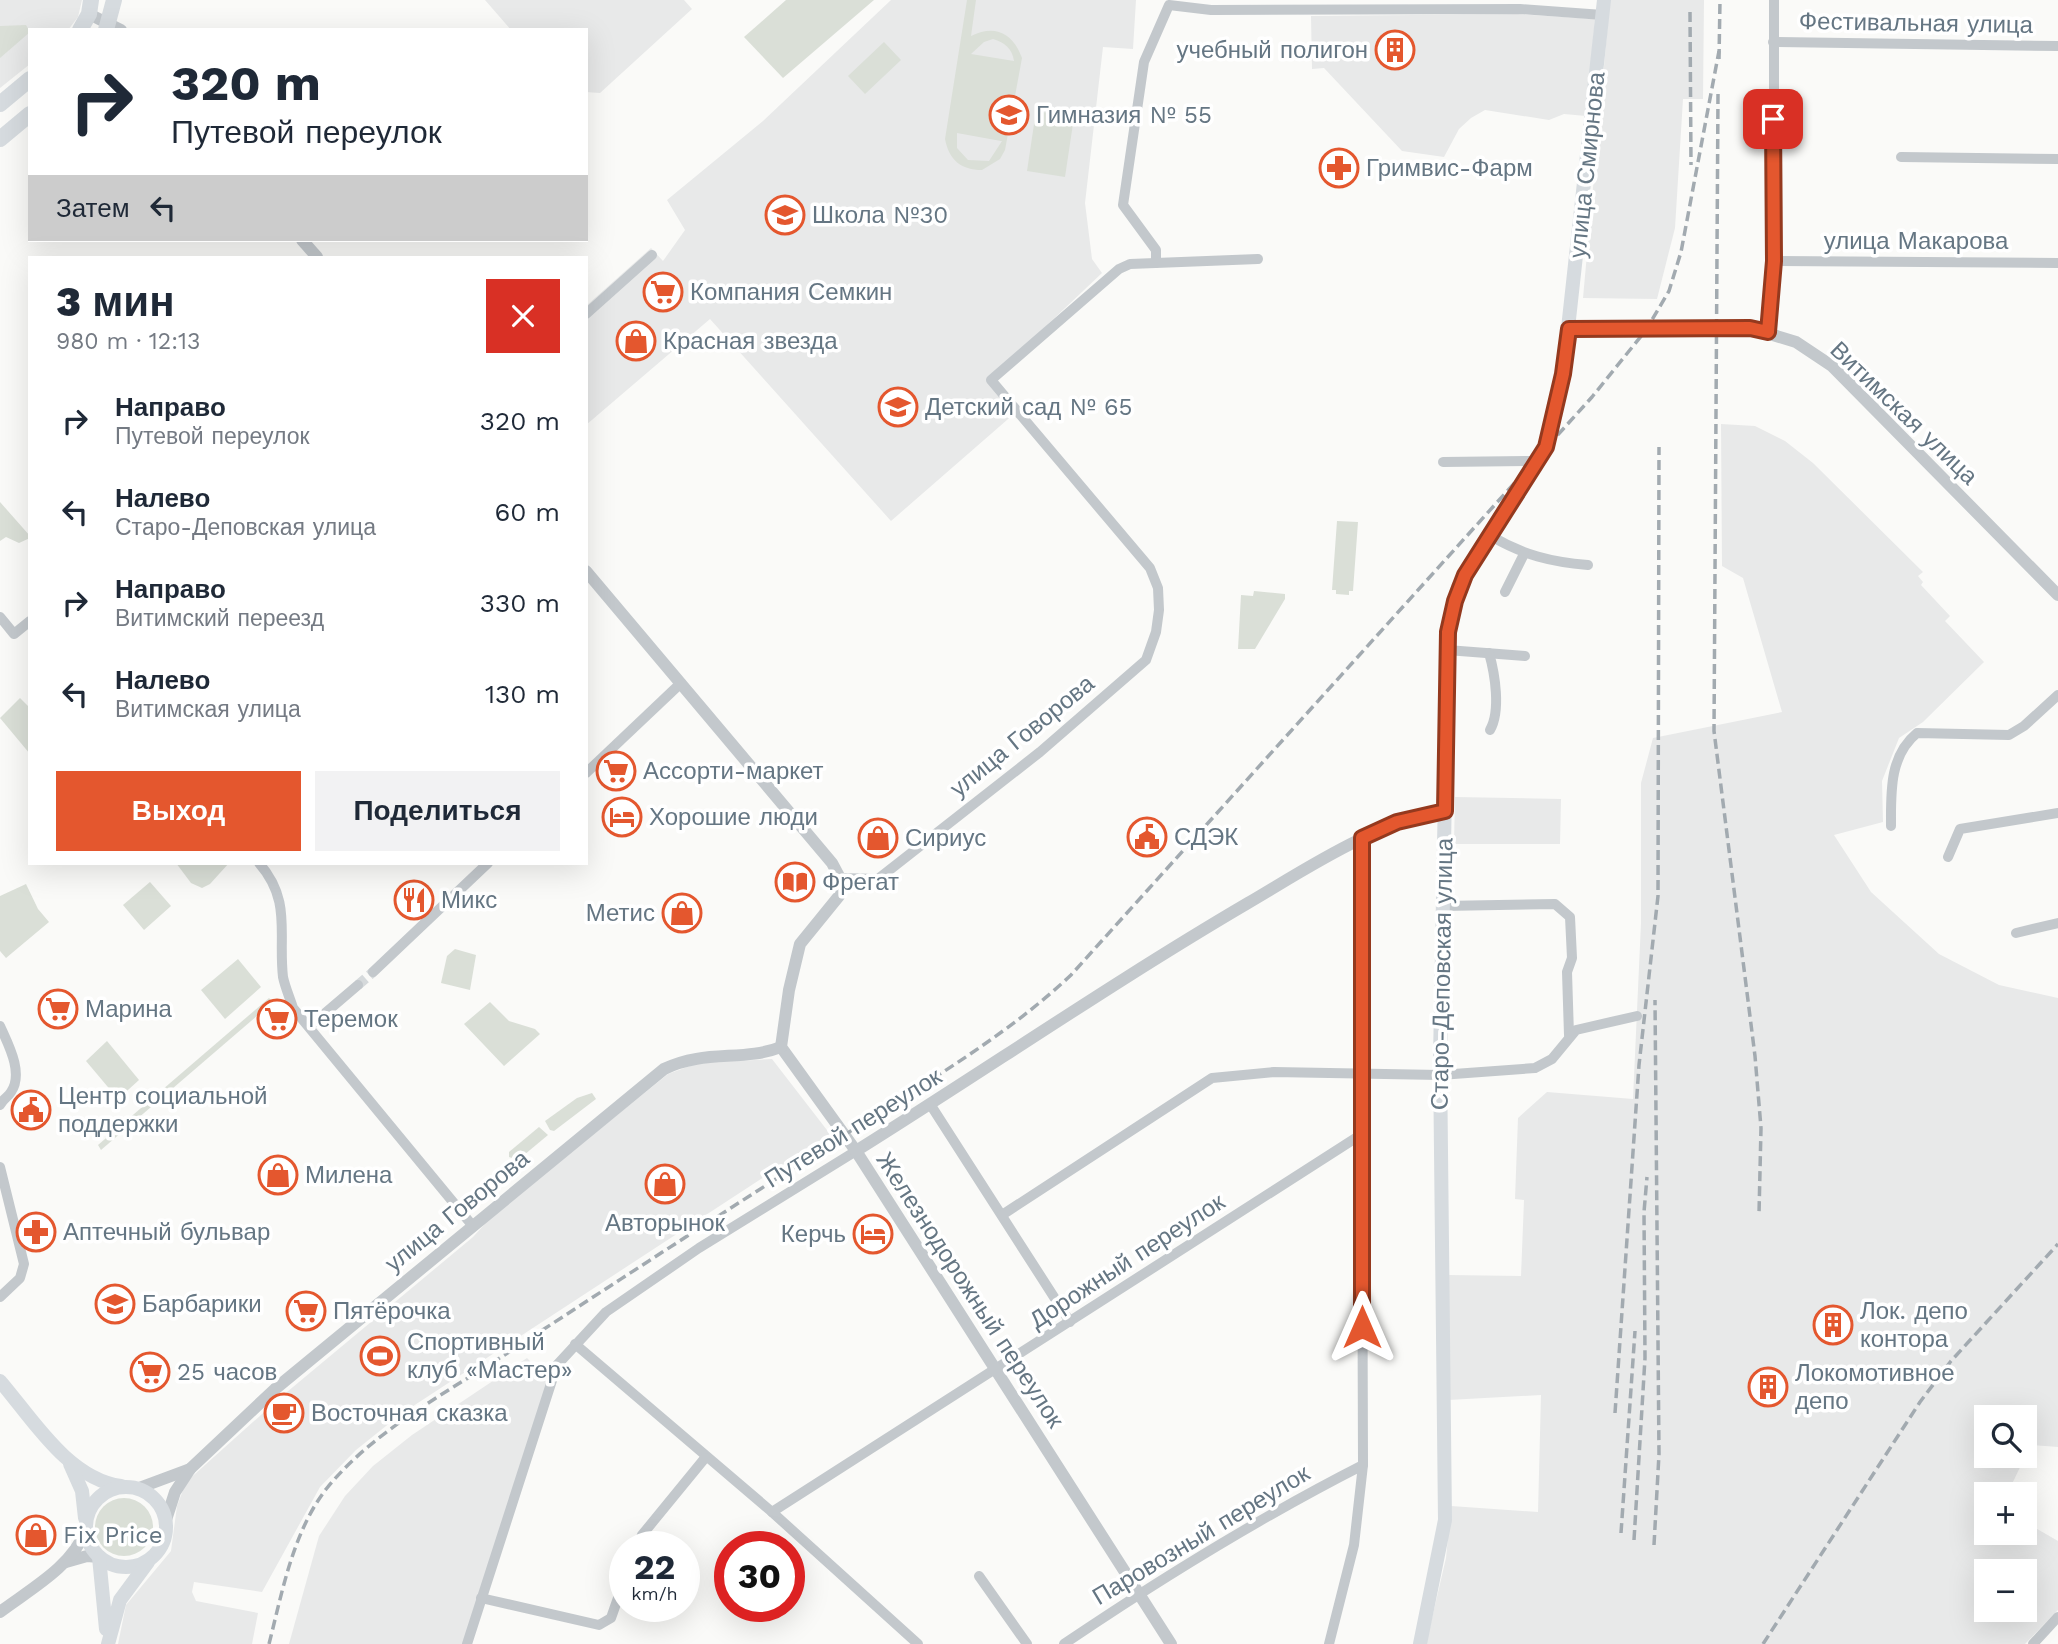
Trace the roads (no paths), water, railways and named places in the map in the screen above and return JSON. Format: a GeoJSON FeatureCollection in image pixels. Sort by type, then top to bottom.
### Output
{"type":"FeatureCollection","features":[{"type":"Feature","properties":{"kind":"main road"},"geometry":{"type":"LineString","coordinates":[[112,27],[114,0]]}},
{"type":"Feature","properties":{"kind":"main road"},"geometry":{"type":"LineString","coordinates":[[81,28],[90,7]]}},
{"type":"Feature","properties":{"kind":"main road","name":"улица Смирнова"},"geometry":{"type":"LineString","coordinates":[[1569,329],[1603,7]]}},
{"type":"Feature","properties":{"kind":"main road"},"geometry":{"type":"LineString","coordinates":[[0,104],[28,81]]}},
{"type":"Feature","properties":{"kind":"main road"},"geometry":{"type":"LineString","coordinates":[[0,139],[28,116]]}},
{"type":"Feature","properties":{"kind":"main road","name":"Старо-Деповская улица"},"geometry":{"type":"LineString","coordinates":[[1420,1644],[1445,1520],[1440,1075],[1448,632],[1458,587],[1540,458],[1553,421],[1569,329]]}},
{"type":"Feature","properties":{"kind":"main road"},"geometry":{"type":"LineString","coordinates":[[0,1381],[66,1457],[94,1479],[132,1487],[157,1501],[166,1520],[164,1540],[120,1600],[108,1644]]}},
{"type":"Feature","properties":{"kind":"main road"},"geometry":{"type":"LineString","coordinates":[[66,1457],[80,1485],[88,1541],[99,1558],[108,1644]]}},
{"type":"Feature","properties":{"kind":"main road"},"geometry":{"type":"LineString","coordinates":[[85,1527],[89,1511],[100,1496],[132,1487]]}},
{"type":"Feature","properties":{"kind":"main road"},"geometry":{"type":"LineString","coordinates":[[99,1558],[125,1568],[151,1559]]}},
{"type":"Feature","properties":{"kind":"street"},"geometry":{"type":"LineString","coordinates":[[1768,332],[1774,261],[1774,0]]}},
{"type":"Feature","properties":{"kind":"street"},"geometry":{"type":"LineString","coordinates":[[1258,259],[1156,263],[1156,250],[1123,205],[1144,62],[1169,5],[1191,4],[1277,11],[1603,7]]}},
{"type":"Feature","properties":{"kind":"street"},"geometry":{"type":"LineString","coordinates":[[90,7],[112,27]]}},
{"type":"Feature","properties":{"kind":"street","name":"Фестивальная улица"},"geometry":{"type":"LineString","coordinates":[[1773,42],[2058,46]]}},
{"type":"Feature","properties":{"kind":"street"},"geometry":{"type":"LineString","coordinates":[[1901,158],[2058,159]]}},
{"type":"Feature","properties":{"kind":"street"},"geometry":{"type":"LineString","coordinates":[[304,242],[316,256]]}},
{"type":"Feature","properties":{"kind":"street"},"geometry":{"type":"LineString","coordinates":[[588,312],[652,255]]}},
{"type":"Feature","properties":{"kind":"street","name":"улица Макарова"},"geometry":{"type":"LineString","coordinates":[[1774,261],[2058,263]]}},
{"type":"Feature","properties":{"kind":"street","name":"улица Говорова"},"geometry":{"type":"LineString","coordinates":[[840,877],[878,879],[1040,752],[1146,660],[1159,610],[1158,588],[1150,568],[991,380],[1119,269],[1130,264],[1156,263]]}},
{"type":"Feature","properties":{"kind":"street","name":"Витимская улица"},"geometry":{"type":"LineString","coordinates":[[1569,329],[1750,328],[1796,342],[1832,366],[2058,595]]}},
{"type":"Feature","properties":{"kind":"street"},"geometry":{"type":"LineString","coordinates":[[1443,462],[1540,458]]}},
{"type":"Feature","properties":{"kind":"street"},"geometry":{"type":"LineString","coordinates":[[1491,536],[1524,554],[1544,560],[1588,565]]}},
{"type":"Feature","properties":{"kind":"street"},"geometry":{"type":"LineString","coordinates":[[1505,592],[1524,554]]}},
{"type":"Feature","properties":{"kind":"street"},"geometry":{"type":"LineString","coordinates":[[588,573],[832,863],[840,877],[839,896],[800,944],[789,990],[781,1047]]}},
{"type":"Feature","properties":{"kind":"street"},"geometry":{"type":"LineString","coordinates":[[0,617],[14,634],[28,623]]}},
{"type":"Feature","properties":{"kind":"street"},"geometry":{"type":"LineString","coordinates":[[1447,650],[1525,656]]}},
{"type":"Feature","properties":{"kind":"street"},"geometry":{"type":"LineString","coordinates":[[1489,653],[1496,695],[1490,730]]}},
{"type":"Feature","properties":{"kind":"street"},"geometry":{"type":"LineString","coordinates":[[588,772],[681,683]]}},
{"type":"Feature","properties":{"kind":"street"},"geometry":{"type":"LineString","coordinates":[[1891,826],[1891,781],[1905,743],[1917,733],[2008,734],[2024,726],[2058,695]]}},
{"type":"Feature","properties":{"kind":"street","name":"Путевой переулок"},"geometry":{"type":"LineString","coordinates":[[467,1644],[557,1365],[606,1312],[678,1262],[1191,936],[1362,838],[1397,822],[1445,811]]}},
{"type":"Feature","properties":{"kind":"street"},"geometry":{"type":"LineString","coordinates":[[1948,857],[1960,829],[2058,813]]}},
{"type":"Feature","properties":{"kind":"street"},"geometry":{"type":"LineString","coordinates":[[1329,1644],[1354,1545],[1363,1465],[1362,838]]}},
{"type":"Feature","properties":{"kind":"street"},"geometry":{"type":"LineString","coordinates":[[261,865],[269,874],[281,908],[285,939],[283,978],[293,1008],[472,1225]]}},
{"type":"Feature","properties":{"kind":"street"},"geometry":{"type":"LineString","coordinates":[[373,972],[486,865]]}},
{"type":"Feature","properties":{"kind":"street"},"geometry":{"type":"LineString","coordinates":[[1443,906],[1555,904],[1570,917],[1572,958],[1567,972],[1569,1035]]}},
{"type":"Feature","properties":{"kind":"street"},"geometry":{"type":"LineString","coordinates":[[2016,933],[2058,923]]}},
{"type":"Feature","properties":{"kind":"street"},"geometry":{"type":"LineString","coordinates":[[310,1026],[358,985]]}},
{"type":"Feature","properties":{"kind":"street"},"geometry":{"type":"LineString","coordinates":[[1002,1215],[1212,1078],[1274,1072],[1440,1075],[1535,1068],[1552,1059],[1569,1035],[1576,1030],[1637,1016]]}},
{"type":"Feature","properties":{"kind":"street"},"geometry":{"type":"LineString","coordinates":[[0,1026],[13,1057],[14,1075],[12,1090],[0,1105]]}},
{"type":"Feature","properties":{"kind":"street","name":"улица Говорова"},"geometry":{"type":"LineString","coordinates":[[166,1520],[176,1492],[190,1469],[275,1389],[664,1069],[696,1056],[768,1052],[781,1047]]}},
{"type":"Feature","properties":{"kind":"street","name":"Железнодорожный переулок"},"geometry":{"type":"LineString","coordinates":[[781,1047],[856,1151],[1171,1644]]}},
{"type":"Feature","properties":{"kind":"street"},"geometry":{"type":"LineString","coordinates":[[930,1104],[1070,1322]]}},
{"type":"Feature","properties":{"kind":"street","name":"Дорожный переулок"},"geometry":{"type":"LineString","coordinates":[[772,1512],[1362,1134]]}},
{"type":"Feature","properties":{"kind":"street"},"geometry":{"type":"LineString","coordinates":[[0,1167],[24,1264],[20,1278],[0,1297]]}},
{"type":"Feature","properties":{"kind":"street"},"geometry":{"type":"LineString","coordinates":[[575,1345],[705,1458],[772,1512],[918,1644]]}},
{"type":"Feature","properties":{"kind":"street"},"geometry":{"type":"LineString","coordinates":[[646,1531],[705,1458]]}},
{"type":"Feature","properties":{"kind":"street","name":"Паровозный переулок"},"geometry":{"type":"LineString","coordinates":[[1064,1644],[1138,1594],[1288,1504],[1363,1465]]}},
{"type":"Feature","properties":{"kind":"street","name":"улица Говорова"},"geometry":{"type":"LineString","coordinates":[[132,1487],[190,1469]]}},
{"type":"Feature","properties":{"kind":"street"},"geometry":{"type":"LineString","coordinates":[[0,1612],[62,1564],[79,1546],[85,1527]]}},
{"type":"Feature","properties":{"kind":"street"},"geometry":{"type":"LineString","coordinates":[[62,1564],[87,1556],[99,1558]]}},
{"type":"Feature","properties":{"kind":"street"},"geometry":{"type":"LineString","coordinates":[[979,1576],[1027,1644]]}},
{"type":"Feature","properties":{"kind":"street"},"geometry":{"type":"LineString","coordinates":[[481,1598],[599,1625],[609,1619]]}},
{"type":"Feature","properties":{"kind":"street"},"geometry":{"type":"LineString","coordinates":[[2033,1644],[2058,1617]]}},
{"type":"Feature","properties":{"kind":"tunnel"},"geometry":{"type":"LineString","coordinates":[[358,985],[373,972]]}},
{"type":"Feature","properties":{"kind":"railway"},"geometry":{"type":"LineString","coordinates":[[1719,59],[1720,0]]}},
{"type":"Feature","properties":{"kind":"railway"},"geometry":{"type":"LineString","coordinates":[[1690,12],[1691,165]]}},
{"type":"Feature","properties":{"kind":"railway"},"geometry":{"type":"LineString","coordinates":[[269,1644],[290,1563],[305,1523],[327,1488],[367,1447],[414,1412],[990,1041],[1071,975],[1592,397],[1646,330],[1669,291],[1681,252],[1719,51]]}},
{"type":"Feature","properties":{"kind":"railway"},"geometry":{"type":"LineString","coordinates":[[1718,94],[1714,731],[1755,1056],[1761,1128],[1759,1214]]}},
{"type":"Feature","properties":{"kind":"railway"},"geometry":{"type":"LineString","coordinates":[[1615,1413],[1639,1065],[1658,896],[1659,447]]}},
{"type":"Feature","properties":{"kind":"railway"},"geometry":{"type":"LineString","coordinates":[[1654,1545],[1659,1454],[1655,1000]]}},
{"type":"Feature","properties":{"kind":"railway"},"geometry":{"type":"LineString","coordinates":[[1634,1540],[1645,1358],[1644,1212],[1647,1177]]}},
{"type":"Feature","properties":{"kind":"railway"},"geometry":{"type":"LineString","coordinates":[[1763,1644],[1920,1402],[1951,1361],[2058,1244]]}},
{"type":"Feature","properties":{"kind":"railway"},"geometry":{"type":"LineString","coordinates":[[1621,1533],[1635,1331]]}},
{"type":"Feature","properties":{"kind":"place","name":"учебный полигон"},"geometry":{"type":"Point","coordinates":[1395,50]}},
{"type":"Feature","properties":{"kind":"place","name":"Гимназия № 55"},"geometry":{"type":"Point","coordinates":[1009,115]}},
{"type":"Feature","properties":{"kind":"place","name":"Гримвис-Фарм"},"geometry":{"type":"Point","coordinates":[1339,168]}},
{"type":"Feature","properties":{"kind":"place","name":"Школа №30"},"geometry":{"type":"Point","coordinates":[785,215]}},
{"type":"Feature","properties":{"kind":"place","name":"Компания Семкин"},"geometry":{"type":"Point","coordinates":[663,292]}},
{"type":"Feature","properties":{"kind":"place","name":"Красная звезда"},"geometry":{"type":"Point","coordinates":[636,341]}},
{"type":"Feature","properties":{"kind":"place","name":"Детский сад № 65"},"geometry":{"type":"Point","coordinates":[898,407]}},
{"type":"Feature","properties":{"kind":"place","name":"Ассорти-маркет"},"geometry":{"type":"Point","coordinates":[616,771]}},
{"type":"Feature","properties":{"kind":"place","name":"Хорошие люди"},"geometry":{"type":"Point","coordinates":[622,817]}},
{"type":"Feature","properties":{"kind":"place","name":"СДЭК"},"geometry":{"type":"Point","coordinates":[1147,837]}},
{"type":"Feature","properties":{"kind":"place","name":"Сириус"},"geometry":{"type":"Point","coordinates":[878,838]}},
{"type":"Feature","properties":{"kind":"place","name":"Фрегат"},"geometry":{"type":"Point","coordinates":[795,882]}},
{"type":"Feature","properties":{"kind":"place","name":"Микс"},"geometry":{"type":"Point","coordinates":[414,900]}},
{"type":"Feature","properties":{"kind":"place","name":"Метис"},"geometry":{"type":"Point","coordinates":[682,913]}},
{"type":"Feature","properties":{"kind":"place","name":"Марина"},"geometry":{"type":"Point","coordinates":[58,1009]}},
{"type":"Feature","properties":{"kind":"place","name":"Теремок"},"geometry":{"type":"Point","coordinates":[277,1019]}},
{"type":"Feature","properties":{"kind":"place","name":"Центр социальной поддержки"},"geometry":{"type":"Point","coordinates":[31,1110]}},
{"type":"Feature","properties":{"kind":"place","name":"Милена"},"geometry":{"type":"Point","coordinates":[278,1175]}},
{"type":"Feature","properties":{"kind":"place","name":"Авторынок"},"geometry":{"type":"Point","coordinates":[665,1184]}},
{"type":"Feature","properties":{"kind":"place","name":"Аптечный бульвар"},"geometry":{"type":"Point","coordinates":[36,1232]}},
{"type":"Feature","properties":{"kind":"place","name":"Керчь"},"geometry":{"type":"Point","coordinates":[873,1234]}},
{"type":"Feature","properties":{"kind":"place","name":"Барбарики"},"geometry":{"type":"Point","coordinates":[115,1304]}},
{"type":"Feature","properties":{"kind":"place","name":"Пятёрочка"},"geometry":{"type":"Point","coordinates":[306,1311]}},
{"type":"Feature","properties":{"kind":"place","name":"Лок. депо контора"},"geometry":{"type":"Point","coordinates":[1833,1325]}},
{"type":"Feature","properties":{"kind":"place","name":"Спортивный клуб «Мастер»"},"geometry":{"type":"Point","coordinates":[380,1356]}},
{"type":"Feature","properties":{"kind":"place","name":"25 часов"},"geometry":{"type":"Point","coordinates":[150,1372]}},
{"type":"Feature","properties":{"kind":"place","name":"Локомотивное депо"},"geometry":{"type":"Point","coordinates":[1768,1387]}},
{"type":"Feature","properties":{"kind":"place","name":"Восточная сказка"},"geometry":{"type":"Point","coordinates":[284,1413]}},
{"type":"Feature","properties":{"kind":"place","name":"Fix Price"},"geometry":{"type":"Point","coordinates":[36,1535]}}]}
